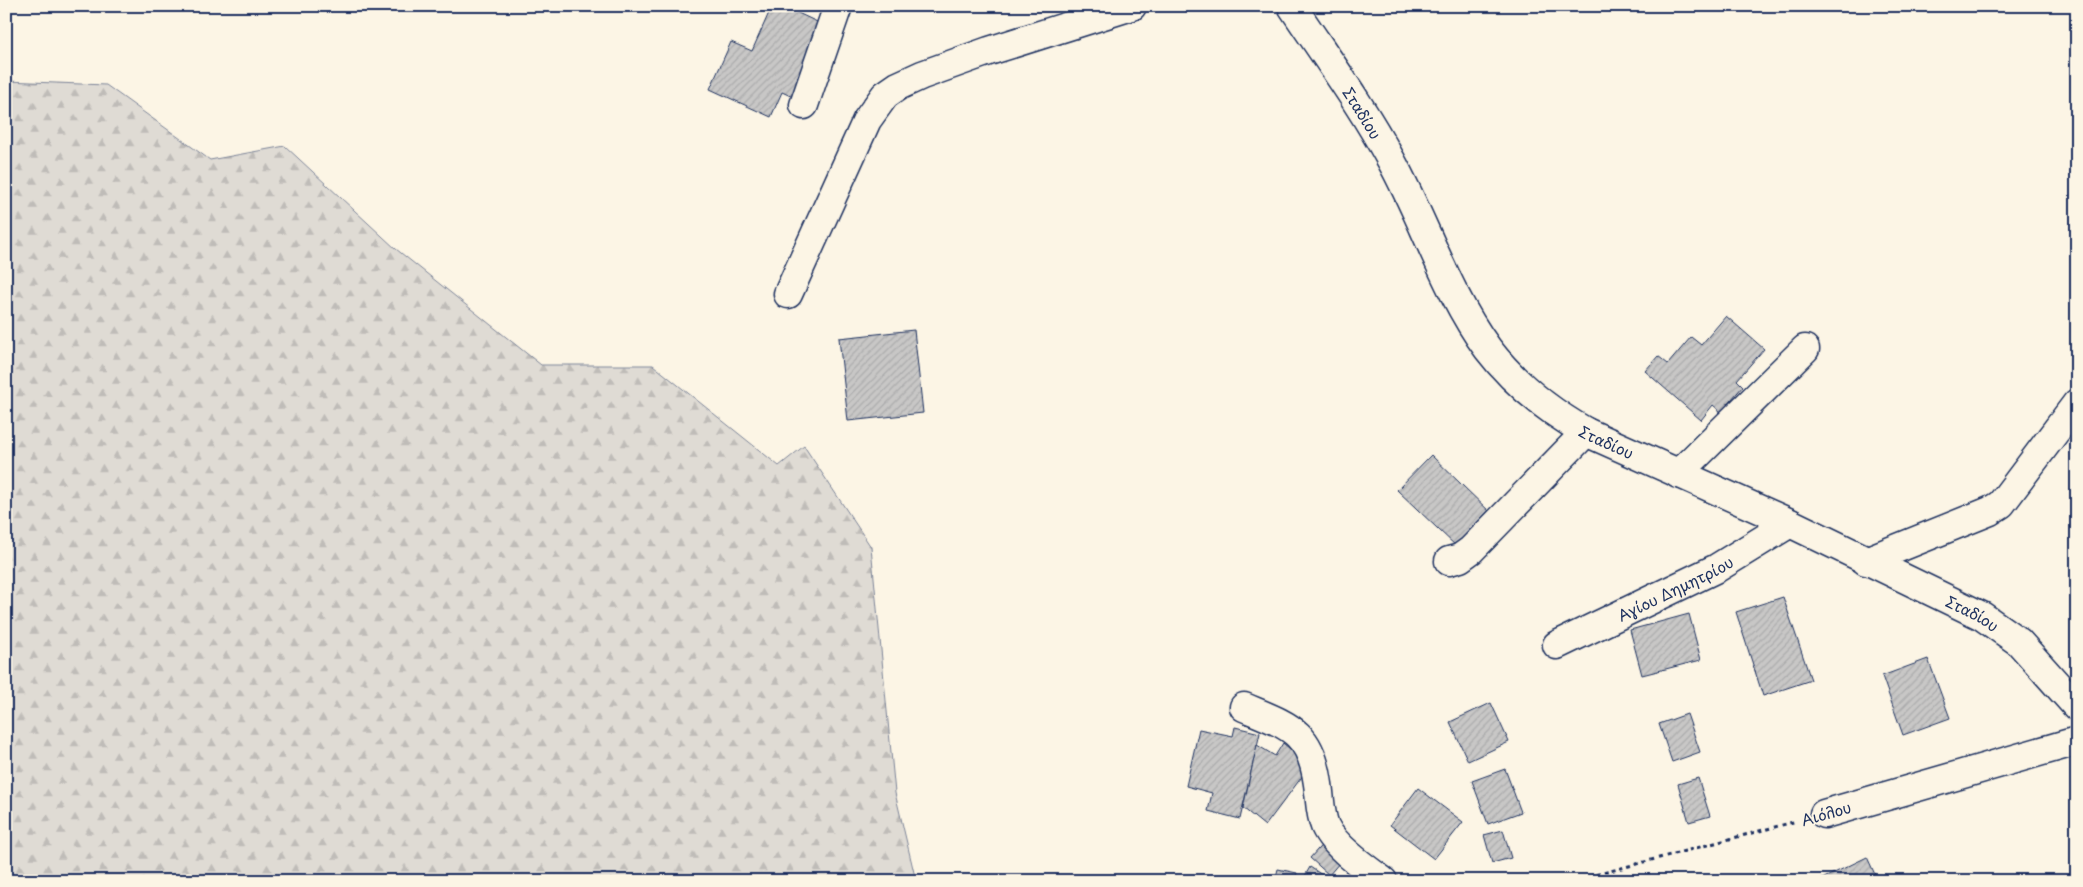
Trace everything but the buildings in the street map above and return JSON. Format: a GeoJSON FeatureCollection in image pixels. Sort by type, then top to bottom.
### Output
{"type":"FeatureCollection","features":[{"type":"Feature","properties":{"kind":"street"},"geometry":{"type":"LineString","coordinates":[[804,105],[838,6]]}},
{"type":"Feature","properties":{"kind":"street"},"geometry":{"type":"LineString","coordinates":[[788,294],[867,120],[885,95],[898,86],[922,75],[989,51],[1132,6]]}},
{"type":"Feature","properties":{"kind":"street","name":"Σταδίου"},"geometry":{"type":"LineString","coordinates":[[1292,6],[1392,160],[1462,308],[1489,349],[1522,387],[1568,422],[1586,432],[1790,523],[1982,616],[2019,642],[2077,707]]}},
{"type":"Feature","properties":{"kind":"street"},"geometry":{"type":"LineString","coordinates":[[1678,474],[1805,349]]}},
{"type":"Feature","properties":{"kind":"street"},"geometry":{"type":"LineString","coordinates":[[1866,561],[1990,511],[2001,504],[2077,403]]}},
{"type":"Feature","properties":{"kind":"street"},"geometry":{"type":"LineString","coordinates":[[1449,561],[1460,558],[1471,550],[1586,432]]}},
{"type":"Feature","properties":{"kind":"street","name":"Αγίου Δημητρίου"},"geometry":{"type":"LineString","coordinates":[[1557,645],[1716,568],[1790,523]]}},
{"type":"Feature","properties":{"kind":"street"},"geometry":{"type":"LineString","coordinates":[[1244,708],[1288,726],[1302,739],[1315,765],[1325,826],[1334,838],[1363,867],[1383,881]]}},
{"type":"Feature","properties":{"kind":"street","name":"Αιόλου"},"geometry":{"type":"LineString","coordinates":[[1824,814],[2077,741]]}},
{"type":"Feature","properties":{"kind":"path","name":"Αιόλου"},"geometry":{"type":"LineString","coordinates":[[1573,881],[1824,814]]}},
{"type":"Feature","properties":{"kind":"green space"},"geometry":{"type":"Polygon","coordinates":[[[6,81],[106,85],[210,160],[285,146],[396,249],[541,365],[653,365],[779,466],[804,446],[871,547],[895,793],[916,881],[6,881],[6,81]]]}}]}
